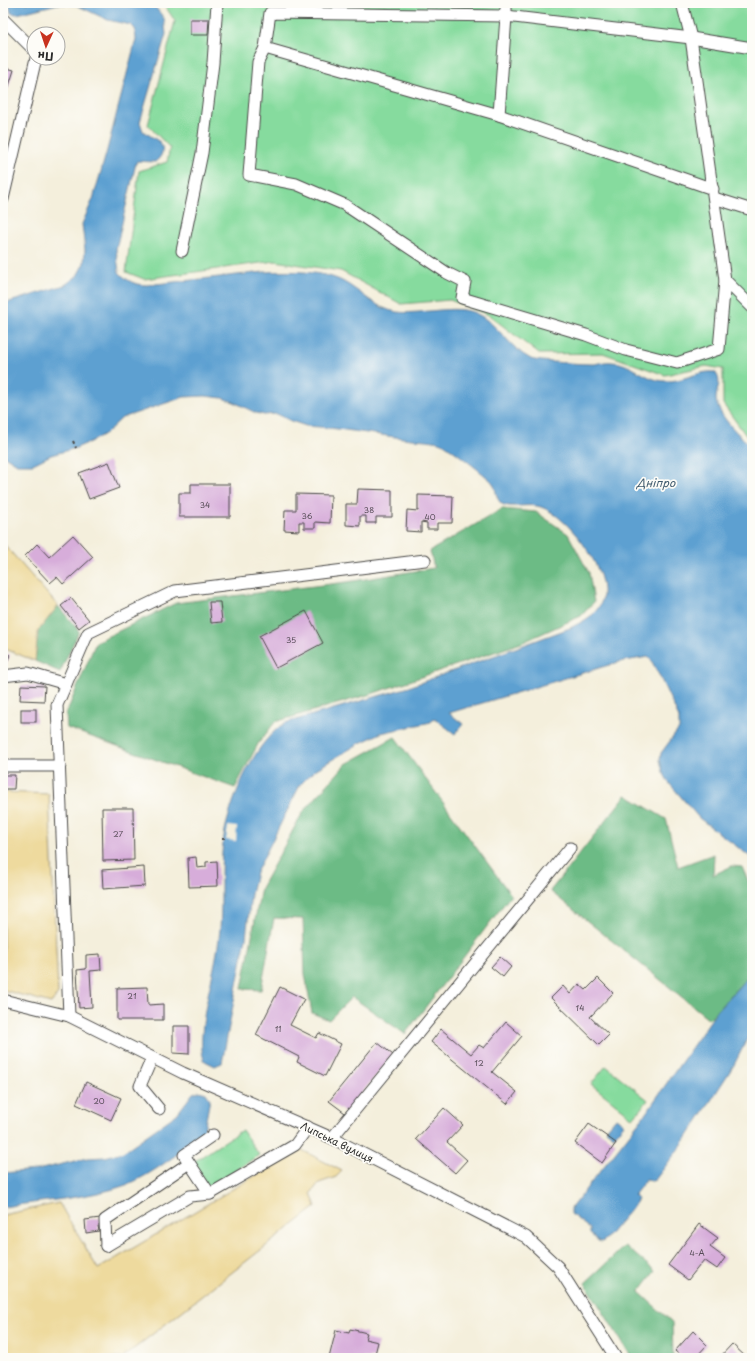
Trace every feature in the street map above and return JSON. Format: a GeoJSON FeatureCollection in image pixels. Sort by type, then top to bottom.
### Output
{"type":"FeatureCollection","features":[{"type":"Feature","properties":{"kind":"street"},"geometry":{"type":"LineString","coordinates":[[182,251],[202,153],[217,3]]}},
{"type":"Feature","properties":{"kind":"street"},"geometry":{"type":"LineString","coordinates":[[499,115],[506,3]]}},
{"type":"Feature","properties":{"kind":"street"},"geometry":{"type":"LineString","coordinates":[[682,3],[691,38],[725,280],[719,349],[677,363],[626,350],[586,335],[462,298],[465,282],[447,272],[345,205],[296,184],[249,175],[258,62],[265,48],[270,14],[506,16],[691,38],[752,48]]}},
{"type":"Feature","properties":{"kind":"street"},"geometry":{"type":"LineString","coordinates":[[3,19],[26,42]]}},
{"type":"Feature","properties":{"kind":"street"},"geometry":{"type":"LineString","coordinates":[[265,48],[499,115],[713,194],[752,210]]}},
{"type":"Feature","properties":{"kind":"street"},"geometry":{"type":"LineString","coordinates":[[3,200],[35,66]]}},
{"type":"Feature","properties":{"kind":"street"},"geometry":{"type":"LineString","coordinates":[[725,280],[752,307]]}},
{"type":"Feature","properties":{"kind":"street"},"geometry":{"type":"LineString","coordinates":[[68,1016],[58,705],[88,633],[174,591],[425,560]]}},
{"type":"Feature","properties":{"kind":"street"},"geometry":{"type":"LineString","coordinates":[[3,676],[28,673],[66,684]]}},
{"type":"Feature","properties":{"kind":"street"},"geometry":{"type":"LineString","coordinates":[[3,766],[60,766]]}},
{"type":"Feature","properties":{"kind":"street"},"geometry":{"type":"LineString","coordinates":[[332,1138],[570,848]]}},
{"type":"Feature","properties":{"kind":"street","name":"Липська вулиця"},"geometry":{"type":"LineString","coordinates":[[3,1000],[68,1016],[183,1073],[332,1138],[526,1237],[558,1267],[616,1358]]}},
{"type":"Feature","properties":{"kind":"street"},"geometry":{"type":"LineString","coordinates":[[152,1058],[140,1086],[159,1109]]}},
{"type":"Feature","properties":{"kind":"street"},"geometry":{"type":"LineString","coordinates":[[189,1163],[105,1220],[106,1246],[190,1196],[210,1194],[295,1145],[308,1127]]}},
{"type":"Feature","properties":{"kind":"street"},"geometry":{"type":"LineString","coordinates":[[210,1194],[184,1155],[213,1135]]}},
{"type":"Feature","properties":{"kind":"path"},"geometry":{"type":"LineString","coordinates":[[73,441],[76,448]]}},
{"type":"Feature","properties":{"kind":"path"},"geometry":{"type":"LineString","coordinates":[[222,838],[227,838]]}},
{"type":"Feature","properties":{"kind":"green space"},"geometry":{"type":"Polygon","coordinates":[[[163,3],[752,3],[752,440],[748,438],[723,404],[723,369],[706,366],[665,375],[603,353],[539,354],[489,315],[450,300],[401,304],[341,271],[275,261],[144,279],[126,272],[139,171],[167,162],[170,148],[148,125],[175,21],[163,3]]]}},
{"type":"Feature","properties":{"kind":"green space"},"geometry":{"type":"Polygon","coordinates":[[[502,509],[536,512],[568,534],[589,573],[594,602],[581,616],[521,643],[371,694],[275,722],[258,744],[235,788],[67,728],[66,714],[96,642],[176,603],[347,582],[434,568],[430,551],[502,509]]]}},
{"type":"Feature","properties":{"kind":"green space"},"geometry":{"type":"Polygon","coordinates":[[[58,606],[79,631],[60,672],[35,661],[38,631],[58,606]]]}},
{"type":"Feature","properties":{"kind":"green space"},"geometry":{"type":"Polygon","coordinates":[[[395,737],[511,895],[405,1034],[352,997],[329,1020],[312,1013],[305,974],[303,919],[274,918],[261,990],[242,989],[261,888],[303,812],[346,764],[395,737]]]}},
{"type":"Feature","properties":{"kind":"green space"},"geometry":{"type":"Polygon","coordinates":[[[626,795],[666,819],[678,867],[714,854],[713,875],[732,866],[742,867],[752,890],[752,972],[709,1019],[550,891],[626,795]]]}},
{"type":"Feature","properties":{"kind":"green space"},"geometry":{"type":"Polygon","coordinates":[[[606,1066],[648,1100],[633,1118],[591,1084],[606,1066]]]}},
{"type":"Feature","properties":{"kind":"green space"},"geometry":{"type":"Polygon","coordinates":[[[242,1130],[259,1155],[209,1188],[192,1163],[242,1130]]]}},
{"type":"Feature","properties":{"kind":"green space"},"geometry":{"type":"Polygon","coordinates":[[[625,1246],[655,1271],[639,1292],[672,1322],[673,1358],[632,1358],[585,1283],[625,1246]]]}},
{"type":"Feature","properties":{"kind":"sand"},"geometry":{"type":"Polygon","coordinates":[[[3,543],[58,606],[38,631],[35,661],[3,648],[3,543]]]}},
{"type":"Feature","properties":{"kind":"sand"},"geometry":{"type":"Polygon","coordinates":[[[3,792],[49,794],[58,994],[51,1003],[3,990],[3,792]]]}},
{"type":"Feature","properties":{"kind":"sand"},"geometry":{"type":"Polygon","coordinates":[[[300,1149],[342,1171],[336,1177],[319,1183],[311,1193],[316,1207],[122,1358],[3,1358],[3,1215],[59,1203],[98,1269],[300,1149]]]}},
{"type":"Feature","properties":{"kind":"water","name":"Дніпро"},"geometry":{"type":"Polygon","coordinates":[[[9,3],[149,3],[156,8],[164,18],[166,34],[140,122],[143,131],[160,142],[162,145],[162,153],[155,162],[137,161],[136,163],[116,249],[119,272],[132,282],[147,285],[264,272],[316,273],[344,282],[376,304],[389,310],[406,313],[458,309],[475,313],[490,322],[523,354],[535,360],[589,364],[608,362],[619,363],[651,378],[665,381],[678,380],[703,373],[715,372],[719,379],[716,399],[720,412],[730,425],[752,447],[752,858],[699,818],[669,783],[663,772],[660,760],[661,753],[679,729],[679,718],[659,675],[648,657],[619,662],[449,713],[463,724],[455,734],[434,718],[431,722],[381,733],[360,743],[315,770],[300,785],[256,873],[251,894],[246,938],[222,1063],[215,1066],[205,1061],[202,1049],[202,1033],[219,938],[221,914],[221,872],[225,829],[243,777],[257,752],[266,741],[285,723],[406,688],[570,628],[591,616],[599,607],[603,595],[602,583],[592,557],[573,531],[562,520],[541,507],[510,506],[502,504],[498,499],[494,484],[489,479],[442,443],[428,440],[408,439],[306,426],[277,414],[264,415],[256,413],[222,398],[205,396],[184,397],[122,418],[106,433],[92,441],[76,448],[51,455],[33,464],[17,464],[3,455],[3,304],[65,285],[77,276],[84,263],[85,250],[82,224],[93,199],[136,39],[135,29],[131,25],[108,20],[76,5],[58,4],[17,14],[11,13],[9,3]]]}},
{"type":"Feature","properties":{"kind":"water"},"geometry":{"type":"Polygon","coordinates":[[[752,972],[752,1029],[734,1065],[686,1139],[655,1180],[646,1180],[634,1195],[638,1199],[635,1204],[604,1241],[600,1242],[590,1234],[590,1229],[571,1214],[571,1208],[646,1113],[717,1011],[752,972]]]}},
{"type":"Feature","properties":{"kind":"water"},"geometry":{"type":"Polygon","coordinates":[[[199,1091],[206,1093],[210,1099],[203,1135],[146,1175],[126,1185],[97,1193],[66,1199],[3,1207],[3,1173],[37,1170],[88,1158],[105,1157],[123,1152],[177,1114],[193,1093],[199,1091]]]}},
{"type":"Feature","properties":{"kind":"water"},"geometry":{"type":"Polygon","coordinates":[[[616,1118],[624,1124],[614,1136],[606,1130],[616,1118]]]}},
{"type":"Feature","properties":{"kind":"pier"},"geometry":{"type":"Polygon","coordinates":[[[228,826],[237,827],[236,841],[226,840],[228,826]]]}},
{"type":"Feature","properties":{"kind":"building"},"geometry":{"type":"Polygon","coordinates":[[[190,19],[209,19],[208,35],[190,35],[190,19]]]}},
{"type":"Feature","properties":{"kind":"building"},"geometry":{"type":"Polygon","coordinates":[[[3,67],[14,70],[8,89],[3,88],[3,67]]]}},
{"type":"Feature","properties":{"kind":"building"},"geometry":{"type":"Polygon","coordinates":[[[109,462],[119,488],[89,499],[79,473],[109,462]]]}},
{"type":"Feature","properties":{"kind":"building"},"geometry":{"type":"Polygon","coordinates":[[[191,484],[230,484],[230,517],[179,517],[179,493],[191,493],[191,484]]]}},
{"type":"Feature","properties":{"kind":"building"},"geometry":{"type":"Polygon","coordinates":[[[358,489],[392,490],[392,517],[376,517],[376,523],[366,523],[366,516],[360,516],[360,526],[346,525],[346,504],[357,504],[358,489]]]}},
{"type":"Feature","properties":{"kind":"building"},"geometry":{"type":"Polygon","coordinates":[[[296,494],[331,495],[330,523],[315,522],[315,528],[304,528],[304,522],[299,522],[299,531],[284,530],[285,510],[296,510],[296,494]]]}},
{"type":"Feature","properties":{"kind":"building"},"geometry":{"type":"Polygon","coordinates":[[[418,495],[453,496],[452,523],[437,523],[437,529],[427,529],[427,523],[421,522],[421,532],[406,531],[407,510],[418,511],[418,495]]]}},
{"type":"Feature","properties":{"kind":"building"},"geometry":{"type":"Polygon","coordinates":[[[73,535],[93,557],[63,584],[57,577],[50,583],[25,556],[37,544],[49,557],[73,535]]]}},
{"type":"Feature","properties":{"kind":"building"},"geometry":{"type":"Polygon","coordinates":[[[71,598],[89,620],[79,628],[61,606],[71,598]]]}},
{"type":"Feature","properties":{"kind":"building"},"geometry":{"type":"Polygon","coordinates":[[[209,602],[220,602],[222,622],[211,623],[209,602]]]}},
{"type":"Feature","properties":{"kind":"building"},"geometry":{"type":"Polygon","coordinates":[[[306,611],[323,643],[276,668],[259,636],[306,611]]]}},
{"type":"Feature","properties":{"kind":"building"},"geometry":{"type":"Polygon","coordinates":[[[3,652],[10,655],[3,672],[3,652]]]}},
{"type":"Feature","properties":{"kind":"building"},"geometry":{"type":"Polygon","coordinates":[[[21,685],[45,686],[44,701],[20,700],[21,685]]]}},
{"type":"Feature","properties":{"kind":"building"},"geometry":{"type":"Polygon","coordinates":[[[21,709],[36,709],[36,722],[21,722],[21,709]]]}},
{"type":"Feature","properties":{"kind":"building"},"geometry":{"type":"Polygon","coordinates":[[[3,775],[15,775],[14,789],[3,789],[3,775]]]}},
{"type":"Feature","properties":{"kind":"building"},"geometry":{"type":"Polygon","coordinates":[[[102,808],[133,808],[134,860],[103,861],[102,808]]]}},
{"type":"Feature","properties":{"kind":"building"},"geometry":{"type":"Polygon","coordinates":[[[196,857],[197,868],[206,867],[206,862],[217,861],[218,886],[189,887],[188,858],[196,857]]]}},
{"type":"Feature","properties":{"kind":"building"},"geometry":{"type":"Polygon","coordinates":[[[144,867],[145,886],[103,889],[102,870],[144,867]]]}},
{"type":"Feature","properties":{"kind":"building"},"geometry":{"type":"Polygon","coordinates":[[[100,954],[101,970],[90,971],[92,1007],[79,1008],[77,970],[86,969],[86,955],[100,954]]]}},
{"type":"Feature","properties":{"kind":"building"},"geometry":{"type":"Polygon","coordinates":[[[500,957],[511,967],[503,977],[491,967],[500,957]]]}},
{"type":"Feature","properties":{"kind":"building"},"geometry":{"type":"Polygon","coordinates":[[[598,978],[613,993],[590,1017],[609,1035],[599,1045],[551,998],[563,986],[570,994],[579,984],[586,990],[598,978]]]}},
{"type":"Feature","properties":{"kind":"building"},"geometry":{"type":"Polygon","coordinates":[[[147,987],[148,1005],[163,1004],[163,1020],[117,1020],[117,988],[147,987]]]}},
{"type":"Feature","properties":{"kind":"building"},"geometry":{"type":"Polygon","coordinates":[[[280,987],[304,999],[290,1025],[316,1038],[319,1033],[341,1044],[325,1076],[297,1062],[299,1057],[256,1035],[280,987]]]}},
{"type":"Feature","properties":{"kind":"building"},"geometry":{"type":"Polygon","coordinates":[[[506,1022],[522,1036],[492,1072],[517,1092],[507,1104],[431,1042],[441,1029],[471,1054],[479,1045],[484,1048],[506,1022]]]}},
{"type":"Feature","properties":{"kind":"building"},"geometry":{"type":"Polygon","coordinates":[[[173,1026],[189,1026],[189,1054],[173,1053],[173,1026]]]}},
{"type":"Feature","properties":{"kind":"building"},"geometry":{"type":"Polygon","coordinates":[[[377,1042],[393,1055],[345,1113],[329,1101],[377,1042]]]}},
{"type":"Feature","properties":{"kind":"building"},"geometry":{"type":"Polygon","coordinates":[[[86,1082],[121,1098],[111,1120],[76,1104],[86,1082]]]}},
{"type":"Feature","properties":{"kind":"building"},"geometry":{"type":"Polygon","coordinates":[[[444,1108],[463,1125],[447,1142],[467,1160],[455,1173],[416,1139],[444,1108]]]}},
{"type":"Feature","properties":{"kind":"building"},"geometry":{"type":"Polygon","coordinates":[[[589,1124],[616,1143],[602,1163],[575,1143],[589,1124]]]}},
{"type":"Feature","properties":{"kind":"building"},"geometry":{"type":"Polygon","coordinates":[[[100,1218],[101,1226],[98,1226],[99,1231],[86,1233],[85,1220],[100,1218]]]}},
{"type":"Feature","properties":{"kind":"building"},"geometry":{"type":"Polygon","coordinates":[[[699,1224],[718,1238],[710,1247],[725,1258],[717,1269],[704,1260],[688,1280],[668,1265],[699,1224]]]}},
{"type":"Feature","properties":{"kind":"building"},"geometry":{"type":"Polygon","coordinates":[[[350,1329],[367,1333],[365,1339],[378,1342],[374,1358],[329,1358],[336,1330],[349,1333],[350,1329]]]}},
{"type":"Feature","properties":{"kind":"building"},"geometry":{"type":"Polygon","coordinates":[[[693,1331],[707,1345],[695,1358],[683,1358],[675,1351],[693,1331]]]}},
{"type":"Feature","properties":{"kind":"building"},"geometry":{"type":"Polygon","coordinates":[[[732,1344],[747,1358],[719,1358],[732,1344]]]}}]}
